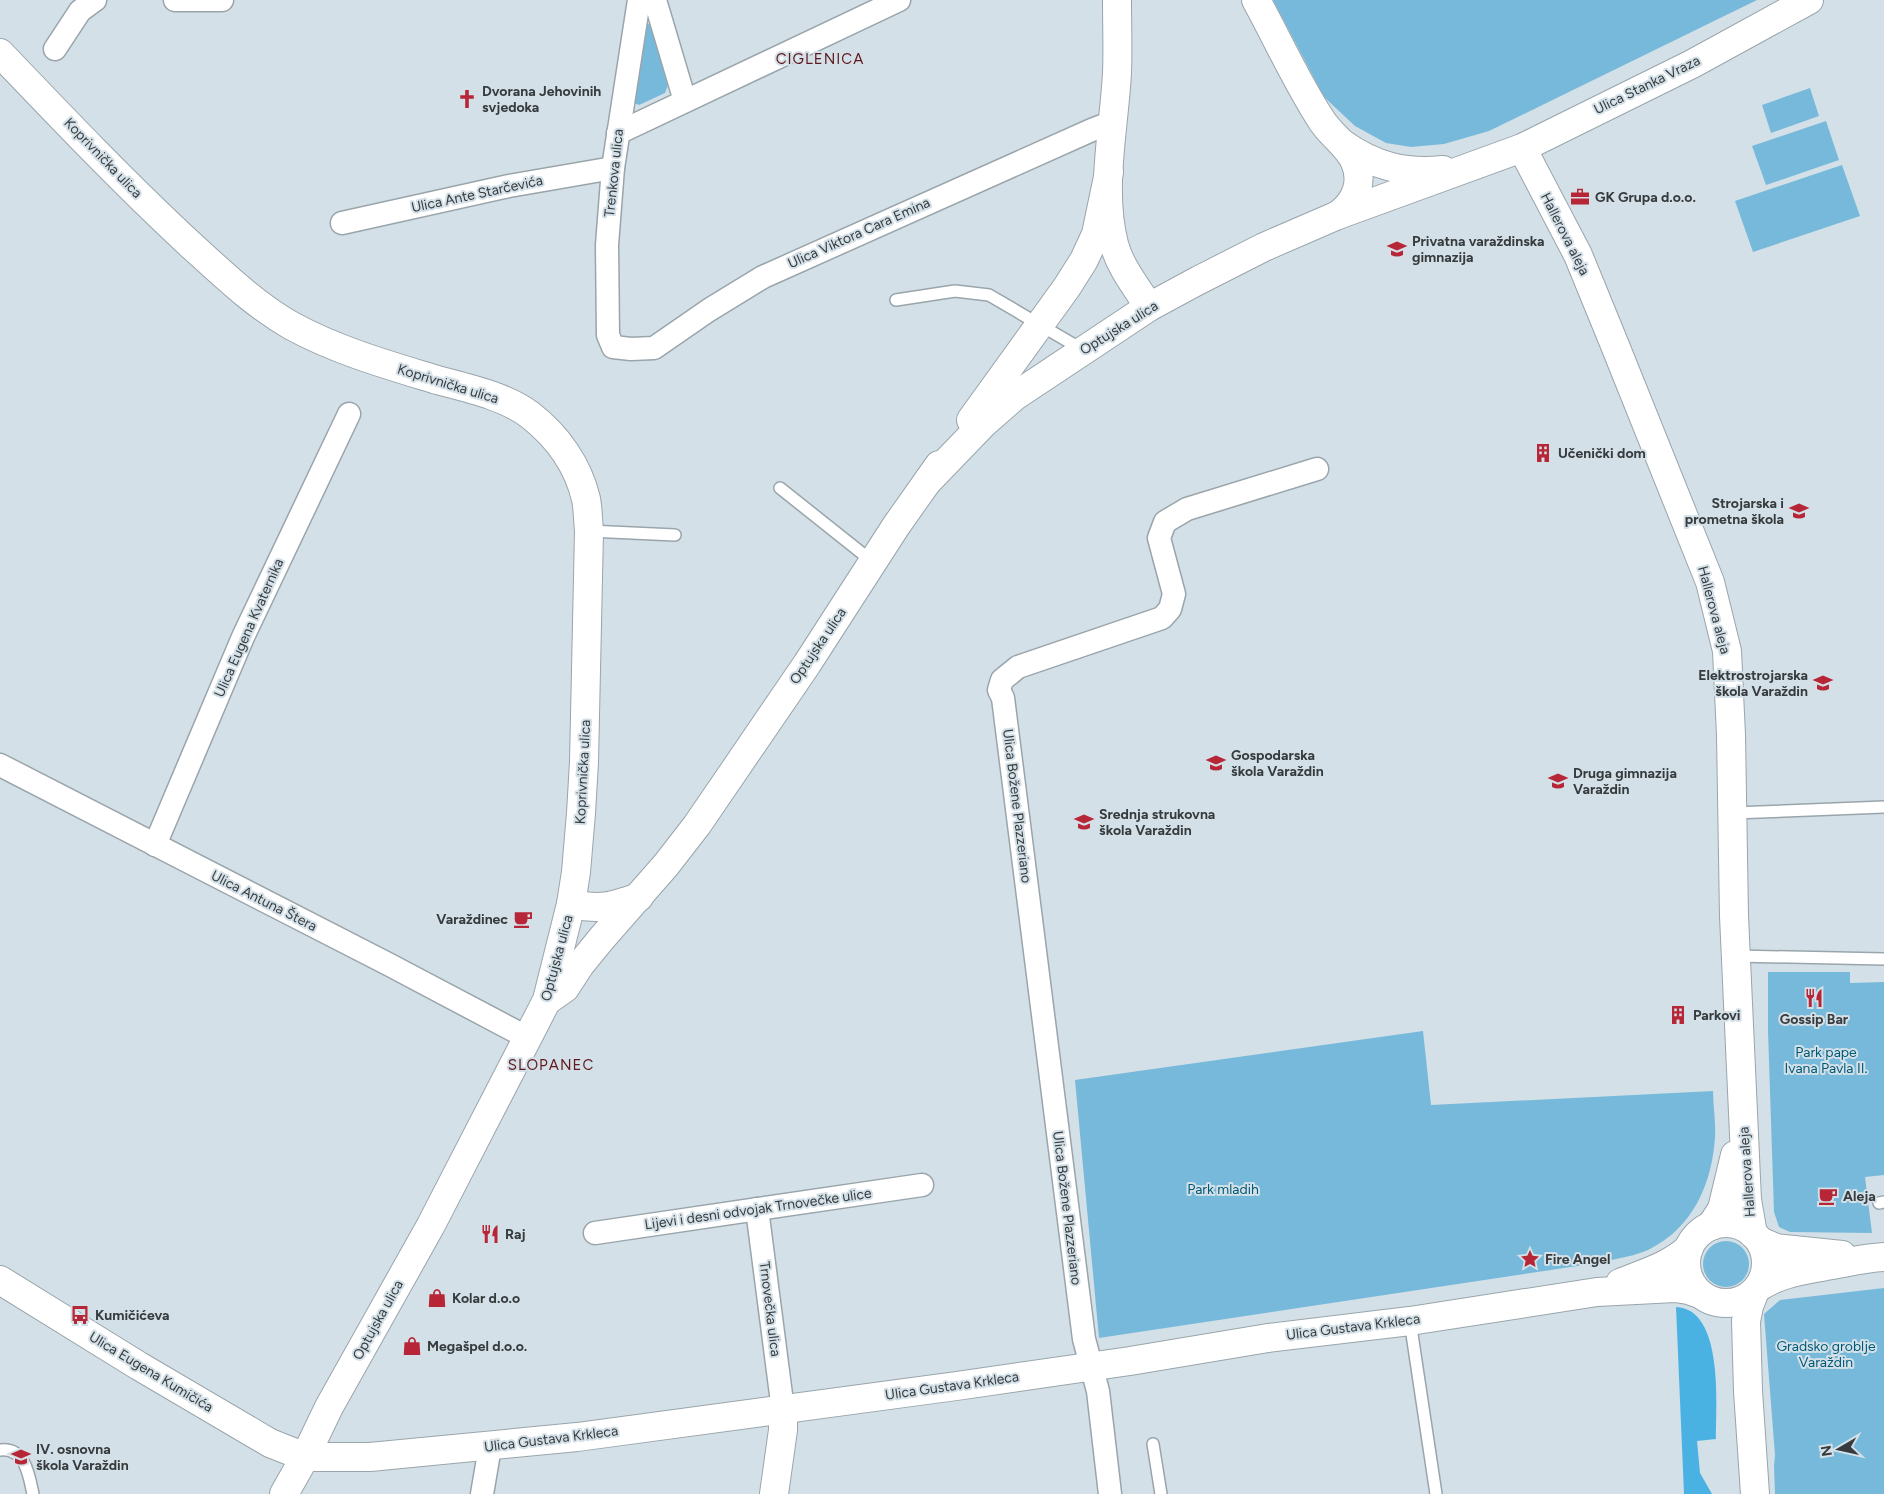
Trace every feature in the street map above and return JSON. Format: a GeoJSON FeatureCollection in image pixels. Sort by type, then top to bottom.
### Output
{"type":"FeatureCollection","features":[{"type":"Feature","properties":{"kind":"main road"},"geometry":{"type":"LineString","coordinates":[[1116,0],[1117,72],[1109,172],[1109,212],[1114,244],[1120,261],[1150,307]]}},
{"type":"Feature","properties":{"kind":"main road"},"geometry":{"type":"LineString","coordinates":[[1256,0],[1322,122],[1356,163],[1359,177],[1354,199],[1347,209],[1338,215]]}},
{"type":"Feature","properties":{"kind":"main road","name":"Ulica Stanka Vraza"},"geometry":{"type":"LineString","coordinates":[[1338,215],[1522,148],[1692,64],[1809,0]]}},
{"type":"Feature","properties":{"kind":"main road","name":"Koprivnička ulica"},"geometry":{"type":"LineString","coordinates":[[0,53],[156,213],[243,292],[268,311],[344,351],[481,392],[528,413],[554,438],[572,462],[586,500],[589,531],[584,762],[576,872],[571,904]]}},
{"type":"Feature","properties":{"kind":"main road","name":"Ulica Stanka Vraza"},"geometry":{"type":"LineString","coordinates":[[1336,140],[1376,163],[1394,169],[1431,172],[1482,164]]}},
{"type":"Feature","properties":{"kind":"main road","name":"Hallerova aleja"},"geometry":{"type":"LineString","coordinates":[[1522,148],[1578,255],[1710,582],[1727,650],[1736,956],[1746,1200],[1757,1238]]}},
{"type":"Feature","properties":{"kind":"main road","name":"Optujska ulica"},"geometry":{"type":"LineString","coordinates":[[284,1494],[305,1457],[329,1407],[431,1224],[548,1000],[571,904],[595,908],[610,907],[639,897],[696,825],[807,664],[928,481],[1084,260],[1096,234],[1109,172]]}},
{"type":"Feature","properties":{"kind":"main road","name":"Optujska ulica"},"geometry":{"type":"LineString","coordinates":[[928,481],[983,424],[1015,396],[1083,350],[1150,307],[1264,247],[1338,215]]}},
{"type":"Feature","properties":{"kind":"main road"},"geometry":{"type":"LineString","coordinates":[[548,1000],[565,988],[580,965],[639,897]]}},
{"type":"Feature","properties":{"kind":"main road","name":"Hallerova aleja"},"geometry":{"type":"LineString","coordinates":[[1711,1226],[1722,1209],[1725,1199],[1734,1164],[1742,1109]]}},
{"type":"Feature","properties":{"kind":"main road"},"geometry":{"type":"LineString","coordinates":[[1748,1391],[1729,1328],[1720,1312],[1692,1284],[1688,1273],[1687,1260],[1689,1248],[1694,1239],[1711,1226],[1734,1224],[1744,1227],[1757,1238],[1776,1248],[1873,1258]]}},
{"type":"Feature","properties":{"kind":"main road"},"geometry":{"type":"LineString","coordinates":[[1755,1494],[1748,1391],[1746,1321],[1749,1306],[1764,1276],[1766,1264],[1765,1252],[1757,1238]]}},
{"type":"Feature","properties":{"kind":"main road","name":"Ulica Gustava Krkleca"},"geometry":{"type":"LineString","coordinates":[[1597,1292],[1670,1263],[1689,1248]]}},
{"type":"Feature","properties":{"kind":"main road"},"geometry":{"type":"LineString","coordinates":[[1705,1297],[1722,1304],[1734,1303],[1746,1299],[1771,1279],[1786,1274],[1873,1258]]}},
{"type":"Feature","properties":{"kind":"main road","name":"Ulica Eugena Kumičića"},"geometry":{"type":"LineString","coordinates":[[0,1280],[139,1366],[270,1443],[305,1457]]}},
{"type":"Feature","properties":{"kind":"main road","name":"Ulica Gustava Krkleca"},"geometry":{"type":"LineString","coordinates":[[305,1457],[370,1457],[490,1446],[783,1410],[1092,1366],[1268,1338],[1410,1320],[1597,1292],[1674,1288],[1688,1290],[1705,1297]]}},
{"type":"Feature","properties":{"kind":"main road"},"geometry":{"type":"LineString","coordinates":[[774,1494],[783,1430],[783,1410]]}},
{"type":"Feature","properties":{"kind":"street"},"geometry":{"type":"LineString","coordinates":[[55,49],[80,11],[95,0]]}},
{"type":"Feature","properties":{"kind":"street"},"geometry":{"type":"LineString","coordinates":[[175,0],[222,0]]}},
{"type":"Feature","properties":{"kind":"street","name":"Trenkova ulica"},"geometry":{"type":"LineString","coordinates":[[613,347],[608,335],[607,245],[613,168],[639,0]]}},
{"type":"Feature","properties":{"kind":"street"},"geometry":{"type":"LineString","coordinates":[[655,0],[685,101]]}},
{"type":"Feature","properties":{"kind":"street"},"geometry":{"type":"LineString","coordinates":[[618,133],[898,0]]}},
{"type":"Feature","properties":{"kind":"street","name":"Ulica Viktora Cara Emina"},"geometry":{"type":"LineString","coordinates":[[613,347],[632,349],[654,348],[708,310],[763,277],[1085,132],[1113,122]]}},
{"type":"Feature","properties":{"kind":"street","name":"Ulica Ante Starčevića"},"geometry":{"type":"LineString","coordinates":[[342,223],[509,186],[613,168]]}},
{"type":"Feature","properties":{"kind":"street","name":"Ulica Eugena Kvaternika"},"geometry":{"type":"LineString","coordinates":[[155,845],[243,637],[349,414]]}},
{"type":"Feature","properties":{"kind":"street","name":"Ulica Božene Plazzeriano"},"geometry":{"type":"LineString","coordinates":[[1110,1494],[1098,1391],[1084,1339],[1004,698],[999,690],[1002,680],[1018,667],[1162,618],[1170,610],[1174,594],[1159,538],[1165,522],[1187,509],[1317,469]]}},
{"type":"Feature","properties":{"kind":"street","name":"Ulica Antuna Štera"},"geometry":{"type":"LineString","coordinates":[[0,765],[528,1038]]}},
{"type":"Feature","properties":{"kind":"street","name":"Lijevi i desni odvojak Trnovečke ulice"},"geometry":{"type":"LineString","coordinates":[[595,1232],[922,1185]]}},
{"type":"Feature","properties":{"kind":"street","name":"Trnovečka ulica"},"geometry":{"type":"LineString","coordinates":[[757,1209],[783,1410]]}},
{"type":"Feature","properties":{"kind":"street"},"geometry":{"type":"LineString","coordinates":[[482,1494],[490,1446]]}},
{"type":"Feature","properties":{"kind":"lane"},"geometry":{"type":"LineString","coordinates":[[896,300],[955,291],[990,295],[1083,350]]}},
{"type":"Feature","properties":{"kind":"lane"},"geometry":{"type":"LineString","coordinates":[[780,488],[873,562]]}},
{"type":"Feature","properties":{"kind":"lane"},"geometry":{"type":"LineString","coordinates":[[589,531],[675,535]]}},
{"type":"Feature","properties":{"kind":"lane"},"geometry":{"type":"LineString","coordinates":[[1732,813],[1884,807]]}},
{"type":"Feature","properties":{"kind":"lane"},"geometry":{"type":"LineString","coordinates":[[1736,956],[1884,959]]}},
{"type":"Feature","properties":{"kind":"lane"},"geometry":{"type":"LineString","coordinates":[[1410,1320],[1436,1494]]}},
{"type":"Feature","properties":{"kind":"lane"},"geometry":{"type":"LineString","coordinates":[[1153,1444],[1161,1494]]}},
{"type":"Feature","properties":{"kind":"lane"},"geometry":{"type":"LineString","coordinates":[[0,1450],[19,1455],[28,1470],[33,1494]]}},
{"type":"Feature","properties":{"kind":"green space"},"geometry":{"type":"Polygon","coordinates":[[[1273,0],[1757,0],[1489,131],[1444,144],[1411,147],[1386,143],[1355,126],[1324,97],[1273,0]]]}},
{"type":"Feature","properties":{"kind":"green space"},"geometry":{"type":"Polygon","coordinates":[[[645,23],[651,25],[668,85],[665,93],[639,105],[634,103],[632,98],[645,23]]]}},
{"type":"Feature","properties":{"kind":"green space"},"geometry":{"type":"Polygon","coordinates":[[[1810,88],[1819,116],[1771,133],[1762,105],[1810,88]]]}},
{"type":"Feature","properties":{"kind":"green space"},"geometry":{"type":"Polygon","coordinates":[[[1826,121],[1839,160],[1766,185],[1752,146],[1826,121]]]}},
{"type":"Feature","properties":{"kind":"green space"},"geometry":{"type":"Polygon","coordinates":[[[1842,165],[1860,216],[1753,252],[1735,201],[1842,165]]]}},
{"type":"Feature","properties":{"kind":"green space","name":"Park pape Ivana Pavla II."},"geometry":{"type":"Polygon","coordinates":[[[1768,972],[1850,972],[1850,983],[1884,982],[1884,1175],[1865,1177],[1872,1233],[1790,1232],[1779,1227],[1774,1212],[1768,972]]]}},
{"type":"Feature","properties":{"kind":"green space","name":"Park mladih"},"geometry":{"type":"Polygon","coordinates":[[[1423,1031],[1431,1105],[1713,1091],[1715,1131],[1710,1171],[1697,1203],[1688,1217],[1664,1241],[1648,1250],[1604,1262],[1099,1338],[1075,1080],[1423,1031]]]}},
{"type":"Feature","properties":{"kind":"green space"},"geometry":{"type":"Polygon","coordinates":[[[1726,1241],[1739,1245],[1745,1251],[1749,1264],[1745,1277],[1739,1283],[1726,1287],[1713,1283],[1707,1277],[1703,1264],[1707,1251],[1713,1245],[1726,1241]]]}},
{"type":"Feature","properties":{"kind":"green space","name":"Gradsko groblje Varaždin"},"geometry":{"type":"Polygon","coordinates":[[[1884,1288],[1884,1494],[1775,1494],[1775,1455],[1764,1314],[1780,1300],[1884,1288]]]}},
{"type":"Feature","properties":{"kind":"shaded area"},"geometry":{"type":"Polygon","coordinates":[[[1676,1307],[1692,1312],[1702,1324],[1710,1341],[1714,1361],[1716,1439],[1697,1441],[1700,1473],[1712,1494],[1684,1494],[1676,1307]]]}},
{"type":"Feature","properties":{"kind":"place","name":"Dvorana Jehovinih svjedoka"},"geometry":{"type":"Point","coordinates":[467,99]}},
{"type":"Feature","properties":{"kind":"place","name":"GK Grupa d.o.o."},"geometry":{"type":"Point","coordinates":[1580,197]}},
{"type":"Feature","properties":{"kind":"place","name":"Privatna varaždinska gimnazija"},"geometry":{"type":"Point","coordinates":[1397,249]}},
{"type":"Feature","properties":{"kind":"place","name":"Učenički dom"},"geometry":{"type":"Point","coordinates":[1543,453]}},
{"type":"Feature","properties":{"kind":"place","name":"Strojarska i prometna škola"},"geometry":{"type":"Point","coordinates":[1799,511]}},
{"type":"Feature","properties":{"kind":"place","name":"Elektrostrojarska škola Varaždin"},"geometry":{"type":"Point","coordinates":[1823,683]}},
{"type":"Feature","properties":{"kind":"place","name":"Gospodarska škola Varaždin"},"geometry":{"type":"Point","coordinates":[1216,763]}},
{"type":"Feature","properties":{"kind":"place","name":"Druga gimnazija Varaždin"},"geometry":{"type":"Point","coordinates":[1558,781]}},
{"type":"Feature","properties":{"kind":"place","name":"Srednja strukovna škola Varaždin"},"geometry":{"type":"Point","coordinates":[1084,822]}},
{"type":"Feature","properties":{"kind":"place","name":"Varaždinec"},"geometry":{"type":"Point","coordinates":[523,919]}},
{"type":"Feature","properties":{"kind":"place","name":"Gossip Bar"},"geometry":{"type":"Point","coordinates":[1814,998]}},
{"type":"Feature","properties":{"kind":"place","name":"Parkovi"},"geometry":{"type":"Point","coordinates":[1678,1015]}},
{"type":"Feature","properties":{"kind":"place","name":"Aleja"},"geometry":{"type":"Point","coordinates":[1828,1196]}},
{"type":"Feature","properties":{"kind":"place","name":"Raj"},"geometry":{"type":"Point","coordinates":[490,1234]}},
{"type":"Feature","properties":{"kind":"place","name":"Fire Angel"},"geometry":{"type":"Point","coordinates":[1530,1259]}},
{"type":"Feature","properties":{"kind":"place","name":"Kolar d.o.o"},"geometry":{"type":"Point","coordinates":[437,1298]}},
{"type":"Feature","properties":{"kind":"place","name":"Kumičićeva"},"geometry":{"type":"Point","coordinates":[80,1315]}},
{"type":"Feature","properties":{"kind":"place","name":"Megašpel d.o.o."},"geometry":{"type":"Point","coordinates":[412,1346]}},
{"type":"Feature","properties":{"kind":"place","name":"IV. osnovna škola Varaždin"},"geometry":{"type":"Point","coordinates":[21,1457]}},
{"type":"Feature","properties":{"kind":"district","name":"CIGLENICA"},"geometry":{"type":"Point","coordinates":[820,59]}},
{"type":"Feature","properties":{"kind":"district","name":"SLOPANEC"},"geometry":{"type":"Point","coordinates":[551,1065]}}]}
